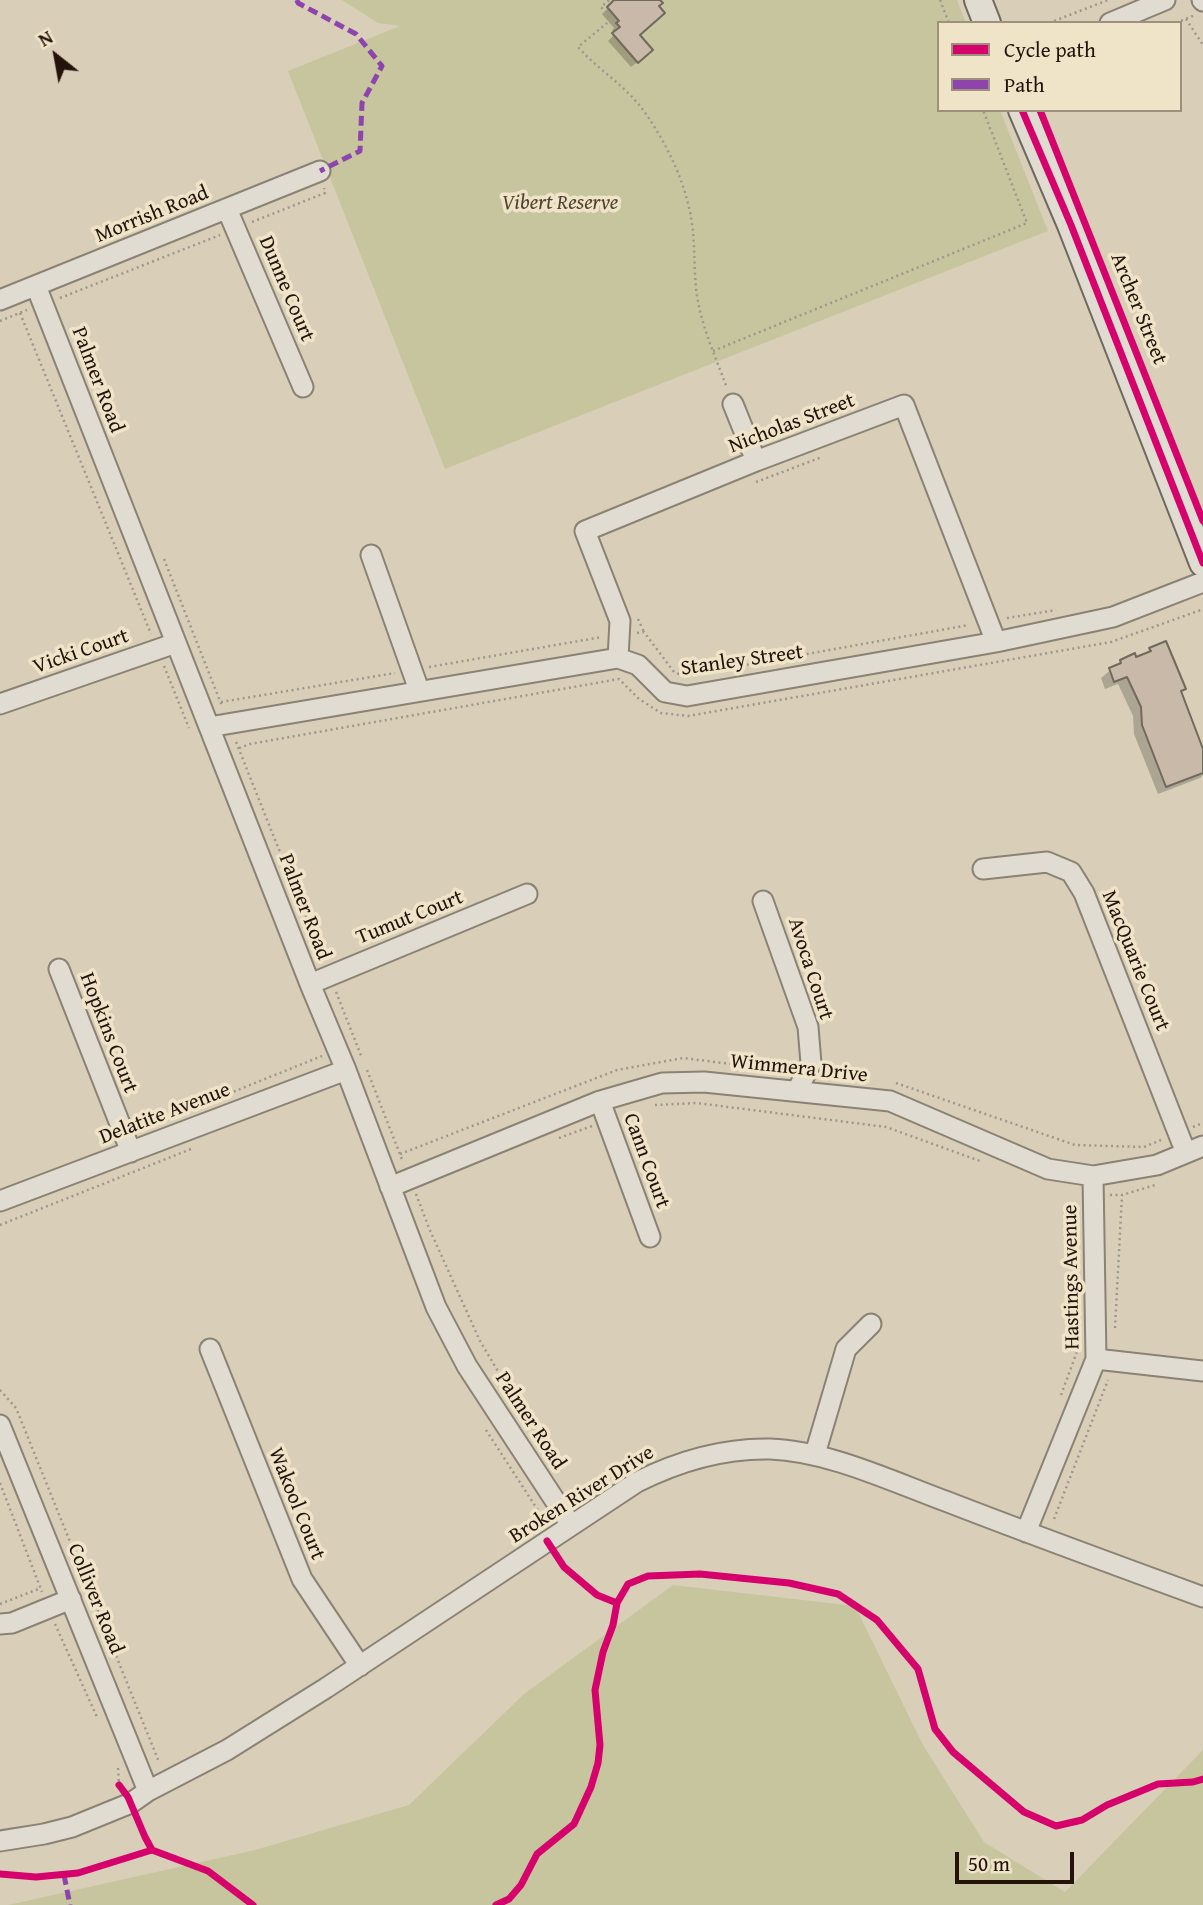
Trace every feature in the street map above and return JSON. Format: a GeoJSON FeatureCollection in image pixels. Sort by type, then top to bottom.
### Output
{"type":"FeatureCollection","features":[{"type":"Feature","properties":{"kind":"main road"},"geometry":{"type":"LineString","coordinates":[[978,0],[986,21]]}},
{"type":"Feature","properties":{"kind":"main road"},"geometry":{"type":"LineString","coordinates":[[996,0],[1004,21]]}},
{"type":"Feature","properties":{"kind":"main road","name":"Archer Street"},"geometry":{"type":"LineString","coordinates":[[1023,112],[1057,170]]}},
{"type":"Feature","properties":{"kind":"main road","name":"Archer Street"},"geometry":{"type":"LineString","coordinates":[[1041,112],[1057,170],[1171,460],[1203,562]]}},
{"type":"Feature","properties":{"kind":"main road","name":"Archer Street"},"geometry":{"type":"LineString","coordinates":[[1171,460],[1203,521]]}},
{"type":"Feature","properties":{"kind":"street"},"geometry":{"type":"LineString","coordinates":[[1115,21],[1165,0]]}},
{"type":"Feature","properties":{"kind":"street","name":"Morrish Road"},"geometry":{"type":"LineString","coordinates":[[0,300],[320,171]]}},
{"type":"Feature","properties":{"kind":"street","name":"Dunne Court"},"geometry":{"type":"LineString","coordinates":[[227,209],[303,387]]}},
{"type":"Feature","properties":{"kind":"street","name":"Palmer Road"},"geometry":{"type":"LineString","coordinates":[[36,286],[346,1070],[436,1307],[467,1366],[570,1525]]}},
{"type":"Feature","properties":{"kind":"street"},"geometry":{"type":"LineString","coordinates":[[733,404],[756,461]]}},
{"type":"Feature","properties":{"kind":"street","name":"Nicholas Street"},"geometry":{"type":"LineString","coordinates":[[618,657],[620,621],[585,531],[756,461],[904,405],[996,642]]}},
{"type":"Feature","properties":{"kind":"street"},"geometry":{"type":"LineString","coordinates":[[371,555],[419,690]]}},
{"type":"Feature","properties":{"kind":"street","name":"Stanley Street"},"geometry":{"type":"LineString","coordinates":[[618,657],[638,665],[665,692],[687,696],[996,642],[1113,617],[1203,582]]}},
{"type":"Feature","properties":{"kind":"street","name":"Vicki Court"},"geometry":{"type":"LineString","coordinates":[[0,704],[176,643]]}},
{"type":"Feature","properties":{"kind":"street"},"geometry":{"type":"LineString","coordinates":[[209,726],[618,657]]}},
{"type":"Feature","properties":{"kind":"street","name":"MacQuarie Court"},"geometry":{"type":"LineString","coordinates":[[983,869],[1047,862],[1071,872],[1084,893],[1195,1149]]}},
{"type":"Feature","properties":{"kind":"street","name":"Tumut Court"},"geometry":{"type":"LineString","coordinates":[[310,984],[527,894]]}},
{"type":"Feature","properties":{"kind":"street","name":"Avoca Court"},"geometry":{"type":"LineString","coordinates":[[763,901],[808,1027],[811,1063],[797,1091]]}},
{"type":"Feature","properties":{"kind":"street","name":"Hopkins Court"},"geometry":{"type":"LineString","coordinates":[[59,969],[131,1152]]}},
{"type":"Feature","properties":{"kind":"street","name":"Delatite Avenue"},"geometry":{"type":"LineString","coordinates":[[0,1200],[346,1070]]}},
{"type":"Feature","properties":{"kind":"street","name":"Wimmera Drive"},"geometry":{"type":"LineString","coordinates":[[390,1187],[600,1101],[662,1083],[704,1082],[890,1101],[1094,1186],[1195,1149]]}},
{"type":"Feature","properties":{"kind":"street","name":"Cann Court"},"geometry":{"type":"LineString","coordinates":[[600,1101],[650,1237]]}},
{"type":"Feature","properties":{"kind":"street","name":"Hastings Avenue"},"geometry":{"type":"LineString","coordinates":[[1026,1532],[1096,1359],[1094,1186]]}},
{"type":"Feature","properties":{"kind":"street"},"geometry":{"type":"LineString","coordinates":[[815,1454],[846,1349],[871,1324]]}},
{"type":"Feature","properties":{"kind":"street","name":"Wakool Court"},"geometry":{"type":"LineString","coordinates":[[210,1349],[302,1579],[360,1666]]}},
{"type":"Feature","properties":{"kind":"street"},"geometry":{"type":"LineString","coordinates":[[1096,1359],[1203,1371]]}},
{"type":"Feature","properties":{"kind":"street","name":"Colliver Road"},"geometry":{"type":"LineString","coordinates":[[0,1425],[148,1791]]}},
{"type":"Feature","properties":{"kind":"street","name":"Broken River Drive"},"geometry":{"type":"LineString","coordinates":[[0,1841],[44,1835],[131,1804],[148,1791],[252,1735],[637,1482],[662,1469],[715,1453],[772,1449],[815,1454],[1203,1597]]}},
{"type":"Feature","properties":{"kind":"street"},"geometry":{"type":"LineString","coordinates":[[0,1623],[12,1623],[71,1599]]}},
{"type":"Feature","properties":{"kind":"street","name":"Broken River Drive"},"geometry":{"type":"LineString","coordinates":[[72,1827],[123,1791],[148,1791]]}},
{"type":"Feature","properties":{"kind":"path"},"geometry":{"type":"LineString","coordinates":[[609,0],[601,7],[612,19],[578,47],[628,90],[664,142],[679,174],[689,206],[693,233],[697,296],[713,351],[733,404]]}},
{"type":"Feature","properties":{"kind":"path"},"geometry":{"type":"LineString","coordinates":[[940,0],[948,21]]}},
{"type":"Feature","properties":{"kind":"path"},"geometry":{"type":"LineString","coordinates":[[1054,21],[1108,0]]}},
{"type":"Feature","properties":{"kind":"path"},"geometry":{"type":"LineString","coordinates":[[1180,21],[1203,12]]}},
{"type":"Feature","properties":{"kind":"path"},"geometry":{"type":"LineString","coordinates":[[1186,19],[1203,45]]}},
{"type":"Feature","properties":{"kind":"path"},"geometry":{"type":"LineString","coordinates":[[713,351],[1027,223],[984,112]]}},
{"type":"Feature","properties":{"kind":"path"},"geometry":{"type":"LineString","coordinates":[[0,321],[325,193],[320,171]]}},
{"type":"Feature","properties":{"kind":"path"},"geometry":{"type":"LineString","coordinates":[[751,484],[828,454]]}},
{"type":"Feature","properties":{"kind":"path"},"geometry":{"type":"LineString","coordinates":[[160,550],[429,1228],[480,1340],[554,1464]]}},
{"type":"Feature","properties":{"kind":"path"},"geometry":{"type":"LineString","coordinates":[[634,610],[643,632],[674,672],[684,676],[1065,608]]}},
{"type":"Feature","properties":{"kind":"path"},"geometry":{"type":"LineString","coordinates":[[220,702],[643,632]]}},
{"type":"Feature","properties":{"kind":"path"},"geometry":{"type":"LineString","coordinates":[[647,1105],[697,1103],[886,1128],[990,1164]]}},
{"type":"Feature","properties":{"kind":"path"},"geometry":{"type":"LineString","coordinates":[[556,1140],[607,1121]]}},
{"type":"Feature","properties":{"kind":"path"},"geometry":{"type":"LineString","coordinates":[[0,1225],[194,1148]]}},
{"type":"Feature","properties":{"kind":"path"},"geometry":{"type":"LineString","coordinates":[[1094,1186],[1122,1195],[1161,1183]]}},
{"type":"Feature","properties":{"kind":"path"},"geometry":{"type":"LineString","coordinates":[[1060,1397],[1078,1348]]}},
{"type":"Feature","properties":{"kind":"path"},"geometry":{"type":"LineString","coordinates":[[0,1390],[16,1408],[159,1762]]}},
{"type":"Feature","properties":{"kind":"path"},"geometry":{"type":"LineString","coordinates":[[0,1483],[48,1607],[101,1725]]}},
{"type":"Feature","properties":{"kind":"path"},"geometry":{"type":"LineString","coordinates":[[0,1604],[41,1588]]}},
{"type":"Feature","properties":{"kind":"path"},"geometry":{"type":"LineString","coordinates":[[118,1763],[123,1791]]}},
{"type":"Feature","properties":{"kind":"green space","name":"Vibert Reserve"},"geometry":{"type":"Polygon","coordinates":[[[342,0],[957,0],[965,21],[937,21],[937,112],[1001,112],[1048,231],[445,469],[288,71],[400,26],[378,23],[342,0]]]}},
{"type":"Feature","properties":{"kind":"green space"},"geometry":{"type":"Polygon","coordinates":[[[673,1585],[855,1606],[923,1745],[984,1842],[1065,1892],[1203,1750],[1203,1905],[8,1905],[255,1850],[409,1805],[524,1694],[673,1585]]]}},
{"type":"Feature","properties":{"kind":"building"},"geometry":{"type":"Polygon","coordinates":[[[614,0],[660,0],[663,3],[659,6],[665,13],[640,35],[653,50],[638,63],[612,33],[620,27],[616,23],[619,21],[607,7],[614,0]]]}},
{"type":"Feature","properties":{"kind":"building"},"geometry":{"type":"Polygon","coordinates":[[[1166,641],[1186,689],[1181,691],[1203,749],[1203,773],[1166,787],[1142,725],[1141,707],[1127,677],[1114,682],[1109,668],[1135,653],[1136,657],[1151,651],[1149,648],[1166,641]]]}},
{"type":"Feature","properties":{"kind":"marked path"},"geometry":{"type":"LineString","coordinates":[[297,0],[356,34],[382,66],[362,103],[360,151],[320,171]]}},
{"type":"Feature","properties":{"kind":"marked path"},"geometry":{"type":"LineString","coordinates":[[64,1875],[70,1905]]}},
{"type":"Feature","properties":{"kind":"cycle path"},"geometry":{"type":"LineString","coordinates":[[1023,112],[1071,225],[1203,563]]}},
{"type":"Feature","properties":{"kind":"cycle path"},"geometry":{"type":"LineString","coordinates":[[1041,112],[1203,521]]}},
{"type":"Feature","properties":{"kind":"cycle path"},"geometry":{"type":"LineString","coordinates":[[547,1541],[564,1567],[597,1595],[617,1603]]}},
{"type":"Feature","properties":{"kind":"cycle path"},"geometry":{"type":"LineString","coordinates":[[496,1905],[509,1899],[521,1885],[537,1854],[574,1824],[591,1787],[598,1763],[600,1745],[595,1690],[617,1603],[628,1584],[648,1576],[700,1574],[789,1583],[838,1594],[877,1620],[918,1669],[935,1729],[953,1752],[1024,1812],[1056,1826],[1082,1820],[1107,1805],[1158,1784],[1203,1779]]}},
{"type":"Feature","properties":{"kind":"cycle path"},"geometry":{"type":"LineString","coordinates":[[119,1785],[128,1797],[152,1850],[208,1871],[253,1905]]}},
{"type":"Feature","properties":{"kind":"cycle path"},"geometry":{"type":"LineString","coordinates":[[0,1874],[36,1877],[78,1873],[152,1850]]}}]}
